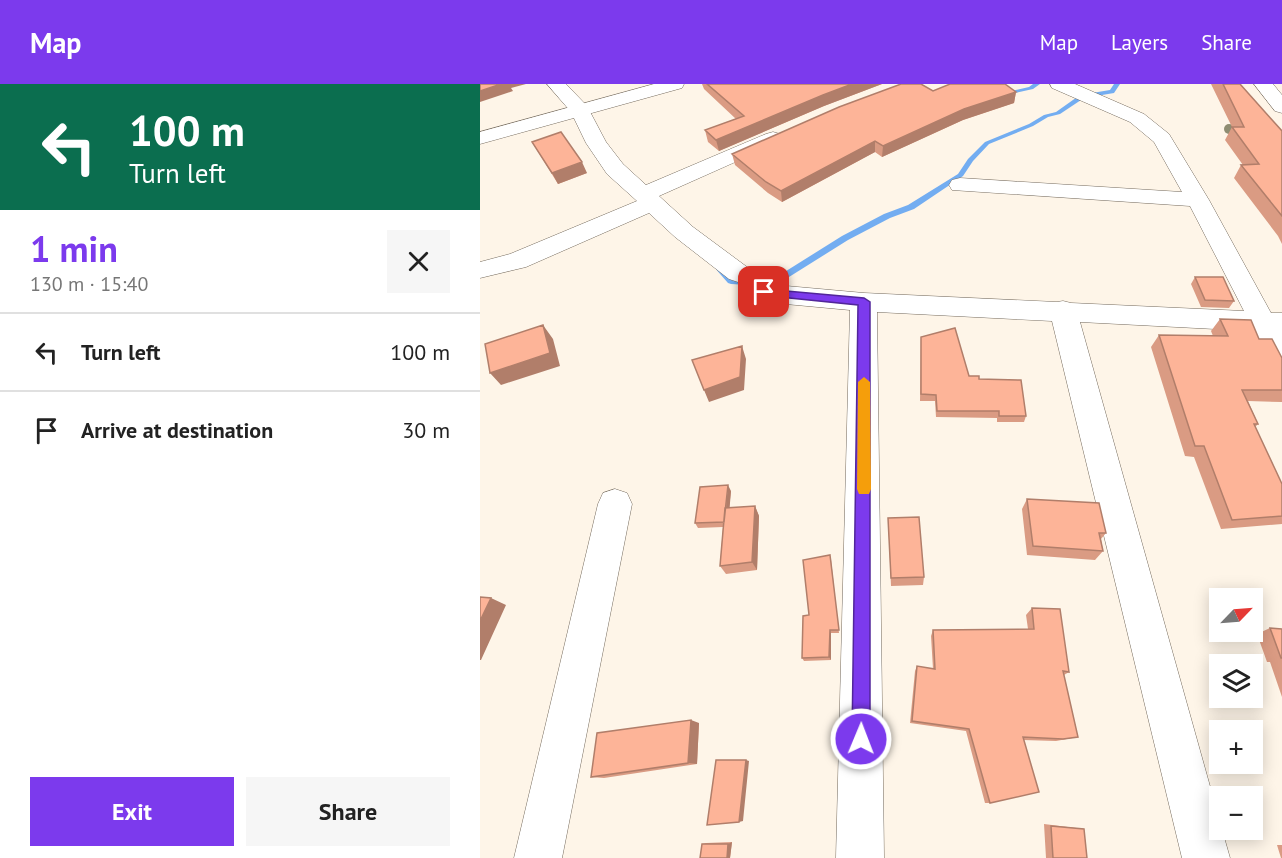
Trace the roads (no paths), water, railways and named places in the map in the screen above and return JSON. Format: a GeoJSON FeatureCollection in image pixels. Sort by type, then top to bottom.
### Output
{"type":"FeatureCollection","features":[{"type":"Feature","properties":{"kind":"street"},"geometry":{"type":"LineString","coordinates":[[556,84],[580,110],[604,155],[648,199],[738,273]]}},
{"type":"Feature","properties":{"kind":"street"},"geometry":{"type":"LineString","coordinates":[[480,138],[675,84]]}},
{"type":"Feature","properties":{"kind":"street"},"geometry":{"type":"LineString","coordinates":[[1059,84],[1137,118],[1162,138],[1273,322],[1282,358]]}},
{"type":"Feature","properties":{"kind":"street"},"geometry":{"type":"LineString","coordinates":[[1263,84],[1282,107]]}},
{"type":"Feature","properties":{"kind":"street"},"geometry":{"type":"LineString","coordinates":[[480,270],[517,261],[790,130]]}},
{"type":"Feature","properties":{"kind":"street"},"geometry":{"type":"LineString","coordinates":[[960,185],[1198,200]]}},
{"type":"Feature","properties":{"kind":"street"},"geometry":{"type":"LineString","coordinates":[[764,292],[864,302],[1273,322]]}},
{"type":"Feature","properties":{"kind":"street"},"geometry":{"type":"LineString","coordinates":[[860,858],[864,302]]}},
{"type":"Feature","properties":{"kind":"street"},"geometry":{"type":"LineString","coordinates":[[1063,310],[1206,858]]}},
{"type":"Feature","properties":{"kind":"street"},"geometry":{"type":"LineString","coordinates":[[538,858],[615,504]]}},
{"type":"Feature","properties":{"kind":"waterway"},"geometry":{"type":"LineString","coordinates":[[1001,94],[1031,88],[1037,84]]}},
{"type":"Feature","properties":{"kind":"waterway"},"geometry":{"type":"LineString","coordinates":[[718,267],[731,281],[766,283],[778,280],[845,238],[887,216],[911,207],[961,175],[970,160],[987,143],[1031,125],[1046,116],[1058,113],[1082,96],[1112,92],[1117,84]]}}]}
